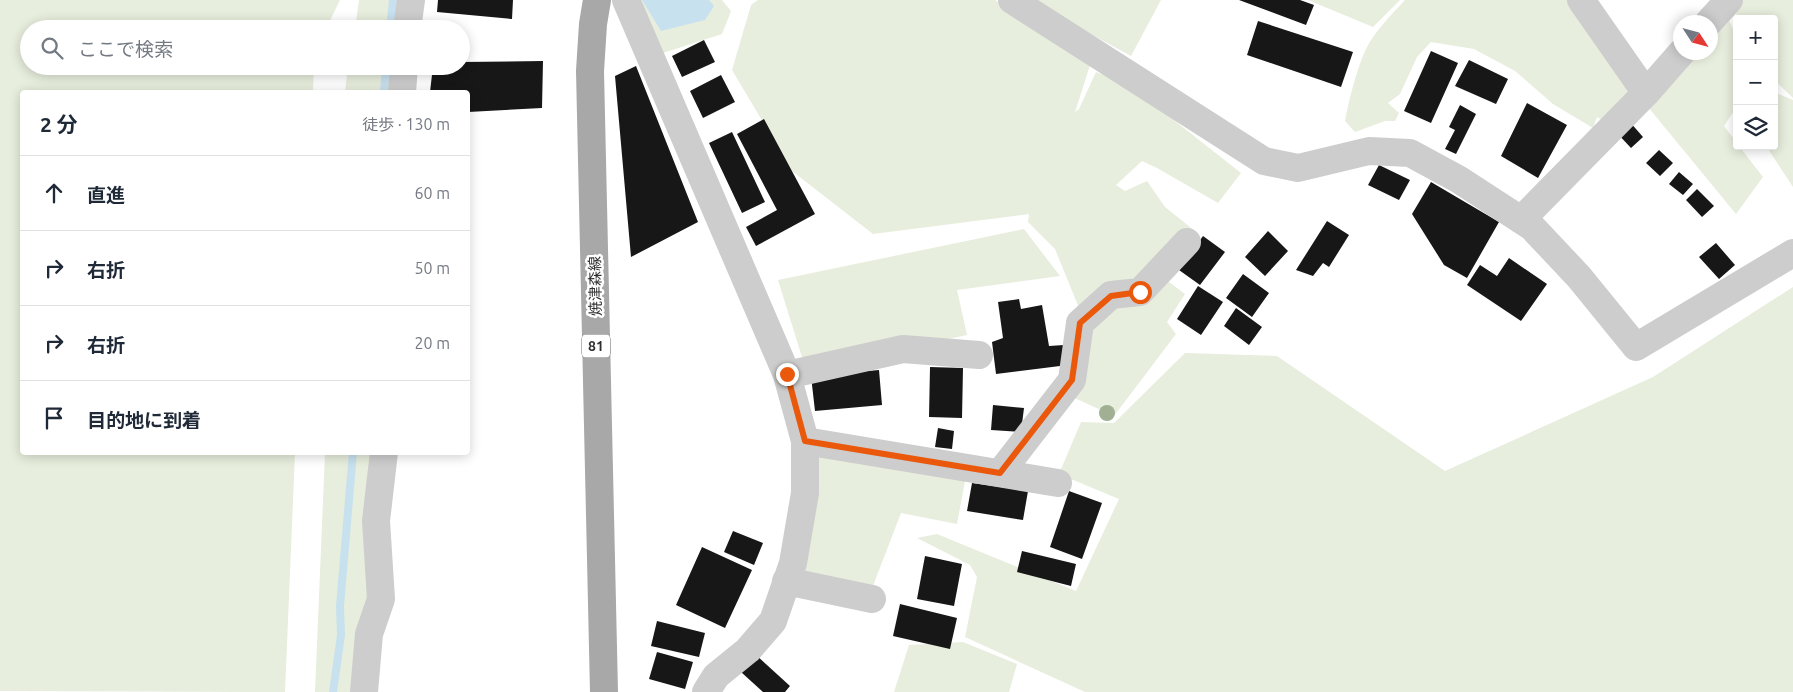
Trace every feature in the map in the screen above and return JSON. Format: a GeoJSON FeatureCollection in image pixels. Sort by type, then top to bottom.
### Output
{"type":"FeatureCollection","features":[{"type":"Feature","properties":{"kind":"main road","name":"焼津森線"},"geometry":{"type":"LineString","coordinates":[[597,0],[593,24],[590,71],[604,692]]}},
{"type":"Feature","properties":{"kind":"street"},"geometry":{"type":"LineString","coordinates":[[408,20],[411,0]]}},
{"type":"Feature","properties":{"kind":"street"},"geometry":{"type":"LineString","coordinates":[[626,0],[787,374],[805,441],[805,493],[793,562],[773,621],[748,650],[716,676],[706,692]]}},
{"type":"Feature","properties":{"kind":"street"},"geometry":{"type":"LineString","coordinates":[[1012,0],[1264,161],[1298,168],[1369,151],[1410,153],[1458,180],[1532,227],[1579,277],[1636,347],[1793,253]]}},
{"type":"Feature","properties":{"kind":"street"},"geometry":{"type":"LineString","coordinates":[[1581,0],[1646,93]]}},
{"type":"Feature","properties":{"kind":"street"},"geometry":{"type":"LineString","coordinates":[[1715,15],[1729,0]]}},
{"type":"Feature","properties":{"kind":"street"},"geometry":{"type":"LineString","coordinates":[[1521,220],[1646,93],[1675,60]]}},
{"type":"Feature","properties":{"kind":"street"},"geometry":{"type":"LineString","coordinates":[[402,90],[403,75]]}},
{"type":"Feature","properties":{"kind":"street"},"geometry":{"type":"LineString","coordinates":[[1000,473],[1072,380],[1080,323],[1111,296],[1140,292],[1186,242]]}},
{"type":"Feature","properties":{"kind":"street"},"geometry":{"type":"LineString","coordinates":[[787,374],[903,349],[979,356]]}},
{"type":"Feature","properties":{"kind":"street"},"geometry":{"type":"LineString","coordinates":[[805,441],[1058,483]]}},
{"type":"Feature","properties":{"kind":"street"},"geometry":{"type":"LineString","coordinates":[[364,692],[369,634],[381,599],[376,521],[384,455]]}},
{"type":"Feature","properties":{"kind":"street"},"geometry":{"type":"LineString","coordinates":[[786,581],[872,599]]}},
{"type":"Feature","properties":{"kind":"green space"},"geometry":{"type":"Polygon","coordinates":[[[0,0],[340,0],[330,20],[20,20],[20,75],[314,75],[313,90],[20,90],[20,455],[295,455],[285,692],[0,691],[0,0]]]}},
{"type":"Feature","properties":{"kind":"green space"},"geometry":{"type":"Polygon","coordinates":[[[359,0],[424,0],[421,20],[356,20],[359,0]]]}},
{"type":"Feature","properties":{"kind":"green space"},"geometry":{"type":"Polygon","coordinates":[[[633,0],[722,0],[731,11],[722,34],[663,53],[633,0]]]}},
{"type":"Feature","properties":{"kind":"green space"},"geometry":{"type":"Polygon","coordinates":[[[758,0],[995,0],[1092,59],[1075,112],[1079,109],[1096,72],[1128,84],[1241,173],[1218,203],[1142,161],[1116,185],[1125,191],[1147,181],[1165,207],[1195,231],[1161,276],[1185,294],[1167,322],[1176,334],[1114,416],[1068,395],[1086,325],[1055,249],[1028,222],[1029,214],[873,234],[792,171],[732,70],[751,5],[758,0]]]}},
{"type":"Feature","properties":{"kind":"green space"},"geometry":{"type":"Polygon","coordinates":[[[1028,0],[1161,0],[1131,56],[1028,0]]]}},
{"type":"Feature","properties":{"kind":"green space"},"geometry":{"type":"Polygon","coordinates":[[[1308,0],[1400,0],[1373,27],[1308,0]]]}},
{"type":"Feature","properties":{"kind":"green space"},"geometry":{"type":"Polygon","coordinates":[[[1405,0],[1577,0],[1637,92],[1611,126],[1597,117],[1593,128],[1553,104],[1515,71],[1474,49],[1431,42],[1417,57],[1400,94],[1388,103],[1399,113],[1395,121],[1385,121],[1355,132],[1345,121],[1354,84],[1366,49],[1389,17],[1405,0]]]}},
{"type":"Feature","properties":{"kind":"green space"},"geometry":{"type":"Polygon","coordinates":[[[1734,0],[1793,0],[1793,98],[1778,84],[1778,15],[1736,15],[1734,0]]]}},
{"type":"Feature","properties":{"kind":"green space"},"geometry":{"type":"Polygon","coordinates":[[[1729,20],[1733,29],[1733,112],[1724,126],[1733,138],[1733,150],[1742,150],[1763,177],[1736,214],[1648,107],[1692,60],[1718,60],[1718,32],[1729,20]]]}},
{"type":"Feature","properties":{"kind":"green space"},"geometry":{"type":"Polygon","coordinates":[[[347,75],[414,75],[411,90],[345,90],[347,75]]]}},
{"type":"Feature","properties":{"kind":"green space"},"geometry":{"type":"Polygon","coordinates":[[[1778,94],[1793,100],[1793,187],[1769,150],[1778,150],[1778,94]]]}},
{"type":"Feature","properties":{"kind":"green space"},"geometry":{"type":"Polygon","coordinates":[[[1024,229],[1060,276],[957,290],[967,335],[806,370],[778,280],[1024,229]]]}},
{"type":"Feature","properties":{"kind":"green space"},"geometry":{"type":"Polygon","coordinates":[[[1793,287],[1793,692],[1085,692],[965,637],[977,577],[970,565],[917,538],[937,534],[1076,591],[1119,499],[1059,474],[1081,422],[1114,423],[1185,353],[1277,356],[1445,471],[1653,377],[1793,287]]]}},
{"type":"Feature","properties":{"kind":"green space"},"geometry":{"type":"Polygon","coordinates":[[[814,452],[965,481],[957,524],[901,513],[871,591],[799,578],[814,452]]]}},
{"type":"Feature","properties":{"kind":"green space"},"geometry":{"type":"Polygon","coordinates":[[[325,455],[394,455],[373,692],[315,692],[325,455]]]}},
{"type":"Feature","properties":{"kind":"green space"},"geometry":{"type":"Polygon","coordinates":[[[963,642],[1017,664],[1009,692],[894,692],[909,645],[963,642]]]}},
{"type":"Feature","properties":{"kind":"water"},"geometry":{"type":"Polygon","coordinates":[[[642,0],[709,0],[714,6],[705,20],[661,31],[642,0]]]}},
{"type":"Feature","properties":{"kind":"building"},"geometry":{"type":"Polygon","coordinates":[[[438,0],[513,0],[512,19],[437,12],[438,0]]]}},
{"type":"Feature","properties":{"kind":"building"},"geometry":{"type":"Polygon","coordinates":[[[1239,0],[1300,0],[1314,5],[1306,25],[1239,0]]]}},
{"type":"Feature","properties":{"kind":"building"},"geometry":{"type":"Polygon","coordinates":[[[1258,21],[1353,52],[1341,87],[1247,55],[1258,21]]]}},
{"type":"Feature","properties":{"kind":"building"},"geometry":{"type":"Polygon","coordinates":[[[704,40],[715,62],[682,77],[672,56],[704,40]]]}},
{"type":"Feature","properties":{"kind":"building"},"geometry":{"type":"Polygon","coordinates":[[[1431,51],[1458,63],[1431,123],[1404,111],[1431,51]]]}},
{"type":"Feature","properties":{"kind":"building"},"geometry":{"type":"Polygon","coordinates":[[[1469,60],[1508,79],[1496,104],[1455,86],[1469,60]]]}},
{"type":"Feature","properties":{"kind":"building"},"geometry":{"type":"Polygon","coordinates":[[[543,61],[542,108],[470,112],[470,90],[430,90],[432,75],[470,75],[470,62],[543,61]]]}},
{"type":"Feature","properties":{"kind":"building"},"geometry":{"type":"Polygon","coordinates":[[[636,66],[698,222],[631,257],[615,76],[636,66]]]}},
{"type":"Feature","properties":{"kind":"building"},"geometry":{"type":"Polygon","coordinates":[[[721,75],[735,102],[703,118],[690,91],[721,75]]]}},
{"type":"Feature","properties":{"kind":"building"},"geometry":{"type":"Polygon","coordinates":[[[1527,103],[1567,125],[1538,178],[1501,156],[1527,103]]]}},
{"type":"Feature","properties":{"kind":"building"},"geometry":{"type":"Polygon","coordinates":[[[1460,105],[1476,114],[1456,154],[1445,149],[1455,130],[1449,127],[1460,105]]]}},
{"type":"Feature","properties":{"kind":"building"},"geometry":{"type":"Polygon","coordinates":[[[764,119],[815,214],[756,246],[746,227],[777,210],[737,134],[764,119]]]}},
{"type":"Feature","properties":{"kind":"building"},"geometry":{"type":"Polygon","coordinates":[[[1629,121],[1643,137],[1631,148],[1616,132],[1629,121]]]}},
{"type":"Feature","properties":{"kind":"building"},"geometry":{"type":"Polygon","coordinates":[[[732,132],[765,202],[742,213],[709,143],[732,132]]]}},
{"type":"Feature","properties":{"kind":"building"},"geometry":{"type":"Polygon","coordinates":[[[1659,150],[1673,163],[1660,176],[1646,163],[1659,150]]]}},
{"type":"Feature","properties":{"kind":"building"},"geometry":{"type":"Polygon","coordinates":[[[1379,165],[1410,180],[1399,200],[1368,185],[1379,165]]]}},
{"type":"Feature","properties":{"kind":"building"},"geometry":{"type":"Polygon","coordinates":[[[1679,172],[1693,184],[1683,195],[1669,184],[1679,172]]]}},
{"type":"Feature","properties":{"kind":"building"},"geometry":{"type":"Polygon","coordinates":[[[1431,182],[1499,222],[1467,278],[1444,265],[1412,214],[1431,182]]]}},
{"type":"Feature","properties":{"kind":"building"},"geometry":{"type":"Polygon","coordinates":[[[1697,189],[1714,206],[1702,217],[1686,200],[1697,189]]]}},
{"type":"Feature","properties":{"kind":"building"},"geometry":{"type":"Polygon","coordinates":[[[1327,221],[1349,235],[1329,267],[1323,263],[1313,276],[1296,270],[1327,221]]]}},
{"type":"Feature","properties":{"kind":"building"},"geometry":{"type":"Polygon","coordinates":[[[1268,231],[1288,251],[1265,276],[1245,257],[1268,231]]]}},
{"type":"Feature","properties":{"kind":"building"},"geometry":{"type":"Polygon","coordinates":[[[1203,236],[1225,252],[1200,285],[1179,270],[1203,236]]]}},
{"type":"Feature","properties":{"kind":"building"},"geometry":{"type":"Polygon","coordinates":[[[1716,243],[1735,265],[1719,279],[1699,257],[1716,243]]]}},
{"type":"Feature","properties":{"kind":"building"},"geometry":{"type":"Polygon","coordinates":[[[1509,258],[1547,284],[1521,321],[1467,285],[1480,265],[1497,276],[1509,258]]]}},
{"type":"Feature","properties":{"kind":"building"},"geometry":{"type":"Polygon","coordinates":[[[1243,274],[1269,293],[1252,317],[1226,298],[1243,274]]]}},
{"type":"Feature","properties":{"kind":"building"},"geometry":{"type":"Polygon","coordinates":[[[1198,286],[1223,302],[1201,335],[1177,319],[1198,286]]]}},
{"type":"Feature","properties":{"kind":"building"},"geometry":{"type":"Polygon","coordinates":[[[1019,299],[1021,309],[1042,305],[1049,346],[1064,345],[1068,365],[996,374],[992,342],[1003,338],[998,302],[1019,299]]]}},
{"type":"Feature","properties":{"kind":"building"},"geometry":{"type":"Polygon","coordinates":[[[1236,308],[1262,327],[1249,345],[1224,326],[1236,308]]]}},
{"type":"Feature","properties":{"kind":"building"},"geometry":{"type":"Polygon","coordinates":[[[930,367],[963,368],[962,418],[929,417],[930,367]]]}},
{"type":"Feature","properties":{"kind":"building"},"geometry":{"type":"Polygon","coordinates":[[[879,370],[882,405],[815,411],[811,376],[879,370]]]}},
{"type":"Feature","properties":{"kind":"building"},"geometry":{"type":"Polygon","coordinates":[[[993,405],[1024,408],[1021,432],[991,430],[993,405]]]}},
{"type":"Feature","properties":{"kind":"building"},"geometry":{"type":"Polygon","coordinates":[[[938,428],[954,431],[952,449],[935,447],[938,428]]]}},
{"type":"Feature","properties":{"kind":"building"},"geometry":{"type":"Polygon","coordinates":[[[972,483],[1028,491],[1023,520],[967,511],[972,483]]]}},
{"type":"Feature","properties":{"kind":"building"},"geometry":{"type":"Polygon","coordinates":[[[1069,491],[1102,503],[1082,559],[1050,547],[1069,491]]]}},
{"type":"Feature","properties":{"kind":"building"},"geometry":{"type":"Polygon","coordinates":[[[733,531],[763,543],[754,565],[724,552],[733,531]]]}},
{"type":"Feature","properties":{"kind":"building"},"geometry":{"type":"Polygon","coordinates":[[[702,547],[752,570],[725,628],[676,605],[702,547]]]}},
{"type":"Feature","properties":{"kind":"building"},"geometry":{"type":"Polygon","coordinates":[[[1022,551],[1076,564],[1071,586],[1017,572],[1022,551]]]}},
{"type":"Feature","properties":{"kind":"building"},"geometry":{"type":"Polygon","coordinates":[[[925,556],[962,564],[954,606],[917,599],[925,556]]]}},
{"type":"Feature","properties":{"kind":"building"},"geometry":{"type":"Polygon","coordinates":[[[900,604],[957,618],[950,649],[893,636],[900,604]]]}},
{"type":"Feature","properties":{"kind":"building"},"geometry":{"type":"Polygon","coordinates":[[[657,621],[705,633],[699,657],[651,646],[657,621]]]}},
{"type":"Feature","properties":{"kind":"building"},"geometry":{"type":"Polygon","coordinates":[[[657,652],[693,662],[685,689],[649,679],[657,652]]]}},
{"type":"Feature","properties":{"kind":"building"},"geometry":{"type":"Polygon","coordinates":[[[756,655],[790,686],[785,692],[763,692],[741,672],[756,655]]]}},
{"type":"Feature","properties":{"kind":"waterway"},"geometry":{"type":"LineString","coordinates":[[391,20],[393,0]]}},
{"type":"Feature","properties":{"kind":"waterway"},"geometry":{"type":"LineString","coordinates":[[384,90],[385,75]]}},
{"type":"Feature","properties":{"kind":"waterway"},"geometry":{"type":"LineString","coordinates":[[333,692],[341,635],[340,606],[353,455]]}},
{"type":"Feature","properties":{"kind":"route"},"geometry":{"type":"LineString","coordinates":[[787,374],[805,441],[1000,473],[1072,380],[1080,323],[1111,296],[1140,292]]}}]}
